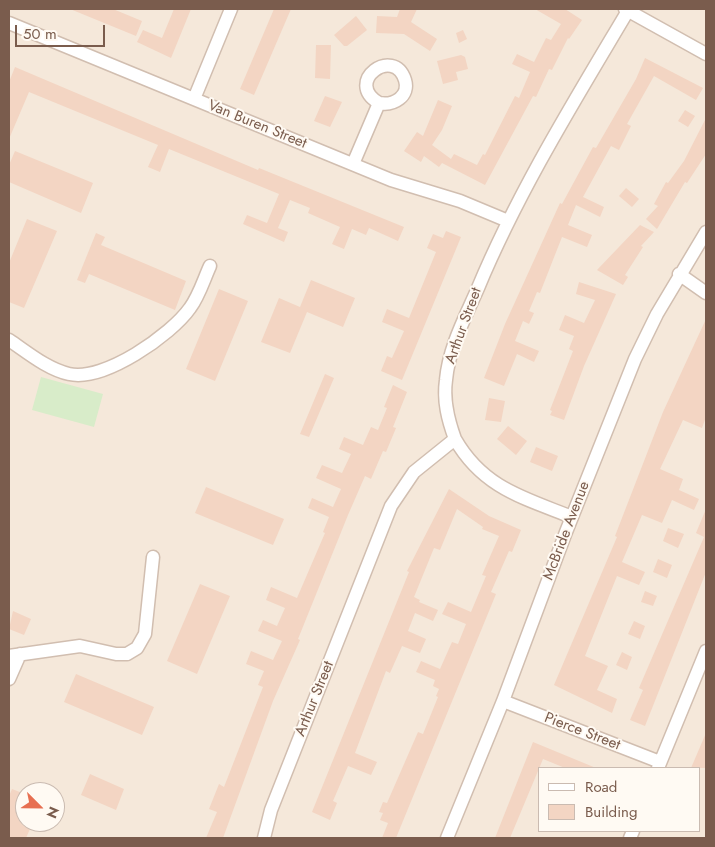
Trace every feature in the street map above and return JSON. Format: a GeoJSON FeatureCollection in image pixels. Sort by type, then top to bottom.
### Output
{"type":"FeatureCollection","features":[{"type":"Feature","properties":{"kind":"street"},"geometry":{"type":"LineString","coordinates":[[194,99],[230,9]]}},
{"type":"Feature","properties":{"kind":"street"},"geometry":{"type":"LineString","coordinates":[[628,9],[706,54]]}},
{"type":"Feature","properties":{"kind":"street","name":"Arthur Street"},"geometry":{"type":"LineString","coordinates":[[264,838],[271,810],[391,506],[401,488],[414,472],[455,439],[448,419],[446,382],[449,360],[456,339],[508,221],[548,146],[628,9]]}},
{"type":"Feature","properties":{"kind":"street","name":"Van Buren Street"},"geometry":{"type":"LineString","coordinates":[[9,23],[391,180],[460,201],[508,221]]}},
{"type":"Feature","properties":{"kind":"street"},"geometry":{"type":"LineString","coordinates":[[353,164],[379,103]]}},
{"type":"Feature","properties":{"kind":"street","name":"McBride Avenue"},"geometry":{"type":"LineString","coordinates":[[446,838],[503,701],[572,518],[635,359],[656,314],[706,232]]}},
{"type":"Feature","properties":{"kind":"street"},"geometry":{"type":"LineString","coordinates":[[9,340],[60,371],[79,375],[97,371],[129,357],[162,336],[180,321],[192,306],[210,266]]}},
{"type":"Feature","properties":{"kind":"street"},"geometry":{"type":"LineString","coordinates":[[679,274],[706,293]]}},
{"type":"Feature","properties":{"kind":"street"},"geometry":{"type":"LineString","coordinates":[[455,439],[472,465],[493,483],[511,493],[572,518]]}},
{"type":"Feature","properties":{"kind":"street"},"geometry":{"type":"LineString","coordinates":[[9,679],[14,655],[80,646],[116,654],[132,652],[141,643],[145,634],[153,557]]}},
{"type":"Feature","properties":{"kind":"street"},"geometry":{"type":"LineString","coordinates":[[659,765],[704,665],[706,651]]}},
{"type":"Feature","properties":{"kind":"street","name":"Pierce Street"},"geometry":{"type":"LineString","coordinates":[[503,701],[659,765]]}},
{"type":"Feature","properties":{"kind":"shaded area"},"geometry":{"type":"Polygon","coordinates":[[[9,9],[706,9],[706,838],[9,838],[9,9]]]}},
{"type":"Feature","properties":{"kind":"green space"},"geometry":{"type":"Polygon","coordinates":[[[41,377],[103,394],[94,427],[32,410],[41,377]]]}},
{"type":"Feature","properties":{"kind":"building"},"geometry":{"type":"Polygon","coordinates":[[[70,9],[113,9],[142,21],[136,36],[70,9]]]}},
{"type":"Feature","properties":{"kind":"building"},"geometry":{"type":"Polygon","coordinates":[[[174,9],[191,9],[171,58],[137,42],[143,30],[162,38],[174,9]]]}},
{"type":"Feature","properties":{"kind":"building"},"geometry":{"type":"Polygon","coordinates":[[[274,9],[291,9],[254,95],[240,89],[274,9]]]}},
{"type":"Feature","properties":{"kind":"building"},"geometry":{"type":"Polygon","coordinates":[[[400,9],[417,9],[411,22],[437,39],[430,51],[404,34],[376,33],[377,16],[397,17],[400,9]]]}},
{"type":"Feature","properties":{"kind":"building"},"geometry":{"type":"Polygon","coordinates":[[[535,9],[565,9],[582,20],[568,38],[552,70],[549,69],[536,97],[533,96],[485,185],[442,163],[439,167],[424,156],[421,162],[404,151],[417,132],[423,136],[438,100],[452,106],[442,130],[432,145],[451,159],[454,154],[477,165],[483,154],[485,155],[515,96],[519,98],[530,72],[512,64],[517,54],[534,62],[546,38],[551,40],[561,24],[535,9]]]}},
{"type":"Feature","properties":{"kind":"building"},"geometry":{"type":"Polygon","coordinates":[[[356,16],[367,30],[347,46],[344,46],[334,35],[356,16]]]}},
{"type":"Feature","properties":{"kind":"building"},"geometry":{"type":"Polygon","coordinates":[[[463,30],[467,39],[459,43],[456,33],[463,30]]]}},
{"type":"Feature","properties":{"kind":"building"},"geometry":{"type":"Polygon","coordinates":[[[316,45],[331,45],[330,79],[315,78],[316,45]]]}},
{"type":"Feature","properties":{"kind":"building"},"geometry":{"type":"Polygon","coordinates":[[[461,55],[465,57],[468,69],[456,72],[458,80],[443,84],[437,61],[461,55]]]}},
{"type":"Feature","properties":{"kind":"building"},"geometry":{"type":"Polygon","coordinates":[[[645,58],[703,88],[696,100],[654,76],[627,124],[631,126],[619,150],[611,146],[583,197],[604,207],[600,217],[576,205],[568,225],[592,235],[587,247],[562,237],[540,293],[537,292],[529,311],[534,313],[529,324],[523,321],[515,341],[539,351],[534,362],[517,354],[504,386],[484,378],[505,324],[560,203],[562,204],[593,147],[596,148],[636,79],[645,58]]]}},
{"type":"Feature","properties":{"kind":"building"},"geometry":{"type":"Polygon","coordinates":[[[15,67],[258,170],[259,168],[404,227],[398,241],[369,228],[366,235],[352,229],[344,249],[332,244],[340,227],[308,213],[310,208],[290,200],[278,228],[288,232],[284,242],[243,224],[247,215],[267,223],[279,194],[169,149],[160,172],[148,167],[158,145],[29,92],[9,139],[9,82],[15,67]]]}},
{"type":"Feature","properties":{"kind":"building"},"geometry":{"type":"Polygon","coordinates":[[[325,96],[342,102],[330,127],[314,121],[325,96]]]}},
{"type":"Feature","properties":{"kind":"building"},"geometry":{"type":"Polygon","coordinates":[[[685,110],[695,116],[688,127],[678,121],[685,110]]]}},
{"type":"Feature","properties":{"kind":"building"},"geometry":{"type":"Polygon","coordinates":[[[706,118],[706,154],[687,183],[685,182],[657,229],[646,219],[658,206],[654,204],[666,182],[668,183],[684,161],[706,118]]]}},
{"type":"Feature","properties":{"kind":"building"},"geometry":{"type":"Polygon","coordinates":[[[15,151],[93,183],[81,213],[9,182],[9,165],[15,151]]]}},
{"type":"Feature","properties":{"kind":"building"},"geometry":{"type":"Polygon","coordinates":[[[626,188],[639,199],[632,207],[619,196],[626,188]]]}},
{"type":"Feature","properties":{"kind":"building"},"geometry":{"type":"Polygon","coordinates":[[[27,219],[57,231],[24,308],[9,302],[9,263],[27,219]]]}},
{"type":"Feature","properties":{"kind":"building"},"geometry":{"type":"Polygon","coordinates":[[[640,225],[654,232],[641,246],[643,247],[625,275],[628,277],[623,285],[597,270],[640,225]]]}},
{"type":"Feature","properties":{"kind":"building"},"geometry":{"type":"Polygon","coordinates":[[[446,231],[461,237],[402,380],[381,371],[387,356],[392,358],[404,331],[382,322],[387,309],[409,318],[436,252],[427,248],[433,234],[443,238],[446,231]]]}},
{"type":"Feature","properties":{"kind":"building"},"geometry":{"type":"Polygon","coordinates":[[[96,233],[105,237],[101,245],[186,281],[175,310],[89,274],[85,283],[77,280],[96,233]]]}},
{"type":"Feature","properties":{"kind":"building"},"geometry":{"type":"Polygon","coordinates":[[[311,280],[355,298],[343,327],[307,312],[290,353],[261,342],[279,298],[300,307],[311,280]]]}},
{"type":"Feature","properties":{"kind":"building"},"geometry":{"type":"Polygon","coordinates":[[[579,282],[616,294],[584,366],[564,420],[550,415],[552,411],[550,410],[573,351],[569,349],[574,336],[559,330],[565,315],[584,323],[595,300],[576,294],[579,282]]]}},
{"type":"Feature","properties":{"kind":"building"},"geometry":{"type":"Polygon","coordinates":[[[219,289],[248,301],[215,381],[186,369],[219,289]]]}},
{"type":"Feature","properties":{"kind":"building"},"geometry":{"type":"Polygon","coordinates":[[[706,319],[706,417],[702,428],[683,420],[660,469],[683,479],[679,490],[699,499],[694,510],[672,500],[662,523],[642,515],[622,562],[645,572],[639,585],[617,576],[585,656],[608,666],[597,690],[617,699],[612,713],[554,685],[617,537],[615,536],[663,412],[706,319]]]}},
{"type":"Feature","properties":{"kind":"building"},"geometry":{"type":"Polygon","coordinates":[[[325,374],[334,378],[309,437],[300,434],[325,374]]]}},
{"type":"Feature","properties":{"kind":"building"},"geometry":{"type":"Polygon","coordinates":[[[393,385],[407,392],[393,427],[396,428],[386,452],[383,451],[371,479],[365,476],[348,515],[298,639],[300,640],[273,701],[223,838],[206,838],[217,812],[209,809],[219,784],[224,787],[263,687],[258,685],[264,671],[246,664],[251,651],[273,660],[282,641],[258,631],[263,620],[277,626],[285,608],[266,600],[271,587],[297,598],[325,533],[323,532],[329,517],[308,508],[312,498],[333,507],[341,489],[316,478],[322,465],[342,473],[351,454],[339,449],[344,437],[363,445],[371,427],[378,430],[387,408],[384,407],[393,385]]]}},
{"type":"Feature","properties":{"kind":"building"},"geometry":{"type":"Polygon","coordinates":[[[489,398],[505,401],[501,422],[485,420],[489,398]]]}},
{"type":"Feature","properties":{"kind":"building"},"geometry":{"type":"Polygon","coordinates":[[[508,426],[527,441],[516,455],[497,439],[508,426]]]}},
{"type":"Feature","properties":{"kind":"building"},"geometry":{"type":"Polygon","coordinates":[[[536,447],[558,456],[552,471],[530,462],[536,447]]]}},
{"type":"Feature","properties":{"kind":"building"},"geometry":{"type":"Polygon","coordinates":[[[206,487],[284,519],[273,545],[195,513],[206,487]]]}},
{"type":"Feature","properties":{"kind":"building"},"geometry":{"type":"Polygon","coordinates":[[[449,489],[489,516],[521,530],[512,552],[509,551],[491,592],[496,594],[396,838],[382,838],[388,823],[380,820],[383,813],[379,812],[383,802],[387,803],[418,732],[423,734],[438,697],[436,696],[439,689],[433,686],[435,680],[416,672],[421,661],[440,669],[452,642],[458,644],[466,624],[442,614],[448,602],[471,612],[486,576],[482,575],[499,536],[482,529],[483,527],[457,509],[440,550],[434,548],[414,597],[420,600],[419,602],[438,610],[433,621],[415,613],[408,631],[426,639],[420,653],[402,646],[390,673],[386,671],[355,753],[377,762],[371,775],[348,766],[333,801],[337,803],[330,820],[312,812],[409,572],[407,571],[449,489]]]}},
{"type":"Feature","properties":{"kind":"building"},"geometry":{"type":"Polygon","coordinates":[[[706,509],[706,572],[645,726],[630,720],[643,690],[639,688],[704,537],[696,533],[706,509]]]}},
{"type":"Feature","properties":{"kind":"building"},"geometry":{"type":"Polygon","coordinates":[[[668,528],[684,534],[678,548],[663,541],[668,528]]]}},
{"type":"Feature","properties":{"kind":"building"},"geometry":{"type":"Polygon","coordinates":[[[658,559],[672,565],[667,578],[653,572],[658,559]]]}},
{"type":"Feature","properties":{"kind":"building"},"geometry":{"type":"Polygon","coordinates":[[[200,584],[230,596],[197,674],[167,661],[200,584]]]}},
{"type":"Feature","properties":{"kind":"building"},"geometry":{"type":"Polygon","coordinates":[[[645,591],[657,596],[653,606],[641,602],[645,591]]]}},
{"type":"Feature","properties":{"kind":"building"},"geometry":{"type":"Polygon","coordinates":[[[13,611],[31,619],[24,635],[9,629],[13,611]]]}},
{"type":"Feature","properties":{"kind":"building"},"geometry":{"type":"Polygon","coordinates":[[[634,621],[645,626],[640,639],[628,634],[634,621]]]}},
{"type":"Feature","properties":{"kind":"building"},"geometry":{"type":"Polygon","coordinates":[[[622,652],[632,657],[627,670],[616,665],[622,652]]]}},
{"type":"Feature","properties":{"kind":"building"},"geometry":{"type":"Polygon","coordinates":[[[76,674],[154,707],[142,735],[64,702],[76,674]]]}},
{"type":"Feature","properties":{"kind":"building"},"geometry":{"type":"Polygon","coordinates":[[[706,733],[706,768],[691,767],[706,733]]]}},
{"type":"Feature","properties":{"kind":"building"},"geometry":{"type":"Polygon","coordinates":[[[533,742],[594,767],[563,767],[543,759],[538,767],[510,838],[495,838],[533,742]]]}},
{"type":"Feature","properties":{"kind":"building"},"geometry":{"type":"Polygon","coordinates":[[[90,774],[124,789],[116,810],[81,795],[90,774]]]}},
{"type":"Feature","properties":{"kind":"building"},"geometry":{"type":"Polygon","coordinates":[[[12,789],[15,790],[15,832],[29,832],[26,838],[9,838],[9,796],[12,789]]]}}]}
